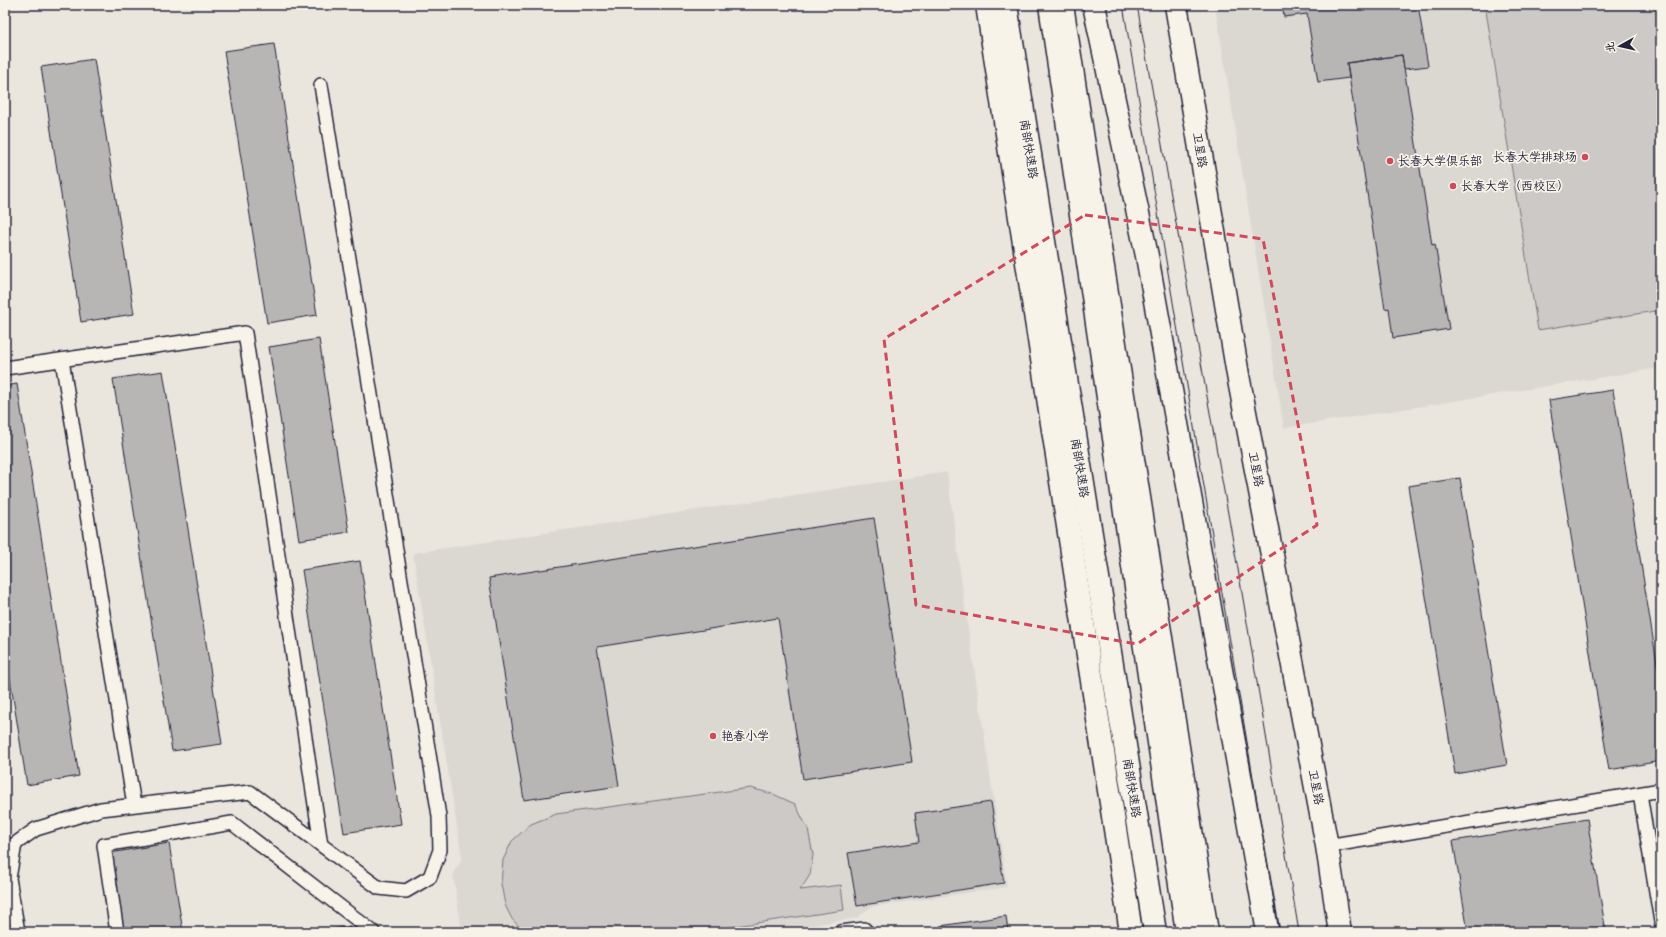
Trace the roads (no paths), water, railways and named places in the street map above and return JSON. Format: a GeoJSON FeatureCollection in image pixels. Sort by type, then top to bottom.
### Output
{"type":"FeatureCollection","features":[{"type":"Feature","properties":{"kind":"main road"},"geometry":{"type":"LineString","coordinates":[[987,5],[1131,932]]}},
{"type":"Feature","properties":{"kind":"main road","name":"南部快速路"},"geometry":{"type":"LineString","coordinates":[[1006,5],[1154,932]]}},
{"type":"Feature","properties":{"kind":"main road"},"geometry":{"type":"LineString","coordinates":[[1050,5],[1187,932]]}},
{"type":"Feature","properties":{"kind":"main road"},"geometry":{"type":"LineString","coordinates":[[1062,5],[1207,932]]}},
{"type":"Feature","properties":{"kind":"main road"},"geometry":{"type":"LineString","coordinates":[[1094,5],[1147,256],[1268,932]]}},
{"type":"Feature","properties":{"kind":"main road","name":"卫星路"},"geometry":{"type":"LineString","coordinates":[[1176,5],[1238,375],[1327,846],[1340,932]]}},
{"type":"Feature","properties":{"kind":"lane"},"geometry":{"type":"LineString","coordinates":[[18,932],[9,878],[15,844],[36,828],[101,809],[250,792],[379,888],[406,891],[430,877],[440,850],[439,816],[321,85]]}},
{"type":"Feature","properties":{"kind":"lane"},"geometry":{"type":"LineString","coordinates":[[5,368],[245,333],[321,845]]}},
{"type":"Feature","properties":{"kind":"lane"},"geometry":{"type":"LineString","coordinates":[[62,360],[134,805]]}},
{"type":"Feature","properties":{"kind":"lane"},"geometry":{"type":"LineString","coordinates":[[1327,846],[1661,790]]}},
{"type":"Feature","properties":{"kind":"lane"},"geometry":{"type":"LineString","coordinates":[[1640,794],[1661,922]]}},
{"type":"Feature","properties":{"kind":"lane"},"geometry":{"type":"LineString","coordinates":[[117,932],[104,845],[232,823],[373,932]]}},
{"type":"Feature","properties":{"kind":"lane"},"geometry":{"type":"LineString","coordinates":[[841,932],[864,929],[868,932]]}},
{"type":"Feature","properties":{"kind":"tram line"},"geometry":{"type":"LineString","coordinates":[[1123,5],[1279,932]]}},
{"type":"Feature","properties":{"kind":"tram line"},"geometry":{"type":"LineString","coordinates":[[1137,5],[1239,575],[1299,932]]}},
{"type":"Feature","properties":{"kind":"place","name":"长春大学排球场"},"geometry":{"type":"Point","coordinates":[1585,157]}},
{"type":"Feature","properties":{"kind":"place","name":"长春大学俱乐部"},"geometry":{"type":"Point","coordinates":[1390,161]}},
{"type":"Feature","properties":{"kind":"place","name":"长春大学（西校区）"},"geometry":{"type":"Point","coordinates":[1453,186]}},
{"type":"Feature","properties":{"kind":"place","name":"艳春小学"},"geometry":{"type":"Point","coordinates":[713,736]}}]}
